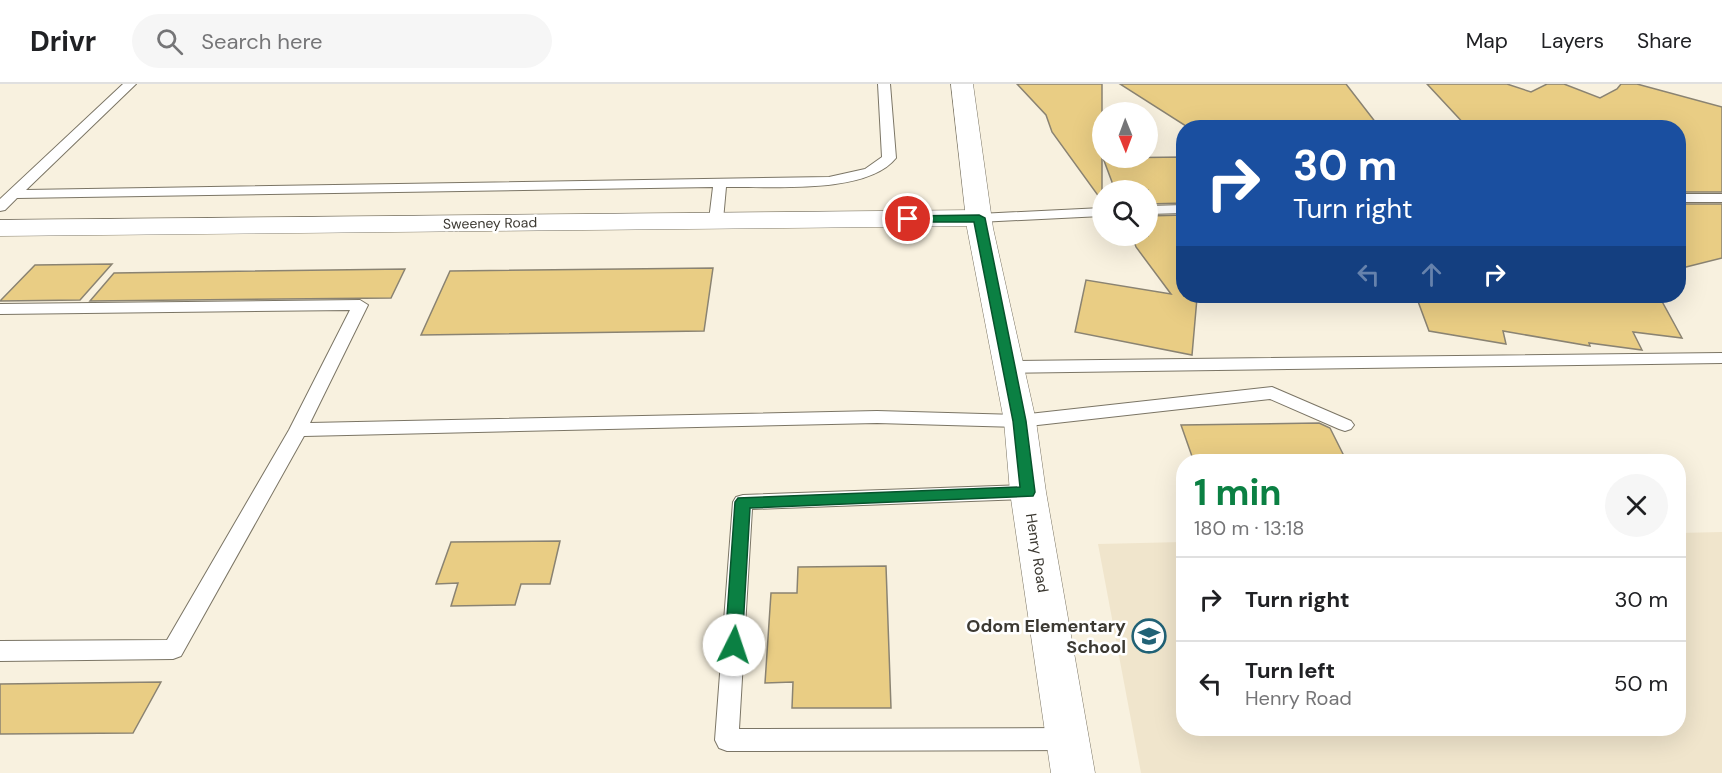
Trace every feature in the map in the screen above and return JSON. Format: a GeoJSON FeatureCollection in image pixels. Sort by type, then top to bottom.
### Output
{"type":"FeatureCollection","features":[{"type":"Feature","properties":{"kind":"street","name":"Henry Road"},"geometry":{"type":"LineString","coordinates":[[962,84],[979,218],[1007,367],[1020,421],[1028,492],[1073,773]]}},
{"type":"Feature","properties":{"kind":"street","name":"Sweeney Road"},"geometry":{"type":"LineString","coordinates":[[0,228],[979,218]]}},
{"type":"Feature","properties":{"kind":"lane"},"geometry":{"type":"LineString","coordinates":[[0,207],[130,84]]}},
{"type":"Feature","properties":{"kind":"lane"},"geometry":{"type":"LineString","coordinates":[[14,194],[829,181],[863,176],[882,167],[889,158],[884,84]]}},
{"type":"Feature","properties":{"kind":"lane"},"geometry":{"type":"LineString","coordinates":[[716,220],[720,183]]}},
{"type":"Feature","properties":{"kind":"lane"},"geometry":{"type":"LineString","coordinates":[[1686,198],[1722,198]]}},
{"type":"Feature","properties":{"kind":"lane"},"geometry":{"type":"LineString","coordinates":[[1158,210],[1176,209]]}},
{"type":"Feature","properties":{"kind":"lane"},"geometry":{"type":"LineString","coordinates":[[979,218],[1092,213]]}},
{"type":"Feature","properties":{"kind":"lane"},"geometry":{"type":"LineString","coordinates":[[0,309],[360,305],[298,430],[174,649],[0,651]]}},
{"type":"Feature","properties":{"kind":"lane"},"geometry":{"type":"LineString","coordinates":[[1007,367],[1722,358]]}},
{"type":"Feature","properties":{"kind":"lane"},"geometry":{"type":"LineString","coordinates":[[298,430],[877,417],[1020,421],[1272,393],[1345,425]]}},
{"type":"Feature","properties":{"kind":"lane"},"geometry":{"type":"LineString","coordinates":[[1028,492],[743,502],[727,740],[1067,739]]}},
{"type":"Feature","properties":{"kind":"shaded area","name":"Odom Elementary School"},"geometry":{"type":"Polygon","coordinates":[[[1722,532],[1722,773],[1141,773],[1098,544],[1176,542],[1176,736],[1686,736],[1686,533],[1722,532]]]}},
{"type":"Feature","properties":{"kind":"building"},"geometry":{"type":"Polygon","coordinates":[[[1017,84],[1102,84],[1102,102],[1092,102],[1092,168],[1102,168],[1102,180],[1092,180],[1092,187],[1052,132],[1046,115],[1017,84]]]}},
{"type":"Feature","properties":{"kind":"building"},"geometry":{"type":"Polygon","coordinates":[[[1120,84],[1346,84],[1374,120],[1176,120],[1158,108],[1158,102],[1148,102],[1120,84]]]}},
{"type":"Feature","properties":{"kind":"building"},"geometry":{"type":"Polygon","coordinates":[[[1427,84],[1507,84],[1531,92],[1547,84],[1564,84],[1600,98],[1617,89],[1621,84],[1637,84],[1722,107],[1722,192],[1686,192],[1686,120],[1461,120],[1427,84]]]}},
{"type":"Feature","properties":{"kind":"building"},"geometry":{"type":"Polygon","coordinates":[[[1158,157],[1176,157],[1176,203],[1158,204],[1158,180],[1111,180],[1107,168],[1158,168],[1158,157]]]}},
{"type":"Feature","properties":{"kind":"building"},"geometry":{"type":"Polygon","coordinates":[[[1686,204],[1722,204],[1722,258],[1686,267],[1686,204]]]}},
{"type":"Feature","properties":{"kind":"building"},"geometry":{"type":"Polygon","coordinates":[[[1176,215],[1176,303],[1197,303],[1192,355],[1075,332],[1086,280],[1171,294],[1136,247],[1158,246],[1158,216],[1176,215]]]}},
{"type":"Feature","properties":{"kind":"building"},"geometry":{"type":"Polygon","coordinates":[[[112,264],[80,300],[0,301],[35,265],[112,264]]]}},
{"type":"Feature","properties":{"kind":"building"},"geometry":{"type":"Polygon","coordinates":[[[713,268],[704,331],[421,335],[450,271],[713,268]]]}},
{"type":"Feature","properties":{"kind":"building"},"geometry":{"type":"Polygon","coordinates":[[[405,269],[391,298],[90,301],[114,273],[405,269]]]}},
{"type":"Feature","properties":{"kind":"building"},"geometry":{"type":"Polygon","coordinates":[[[1419,303],[1663,303],[1682,338],[1633,332],[1642,350],[1589,343],[1590,346],[1503,331],[1506,344],[1429,331],[1419,303]]]}},
{"type":"Feature","properties":{"kind":"building"},"geometry":{"type":"Polygon","coordinates":[[[1319,423],[1330,428],[1343,454],[1191,454],[1181,425],[1319,423]]]}},
{"type":"Feature","properties":{"kind":"building"},"geometry":{"type":"Polygon","coordinates":[[[560,541],[550,584],[521,584],[515,605],[451,606],[458,583],[436,584],[451,542],[560,541]]]}},
{"type":"Feature","properties":{"kind":"building"},"geometry":{"type":"Polygon","coordinates":[[[886,566],[891,708],[792,708],[793,682],[765,683],[771,593],[797,593],[798,567],[886,566]]]}},
{"type":"Feature","properties":{"kind":"building"},"geometry":{"type":"Polygon","coordinates":[[[161,682],[133,733],[0,734],[0,684],[161,682]]]}},
{"type":"Feature","properties":{"kind":"place","name":"Odom Elementary School"},"geometry":{"type":"Point","coordinates":[1149,636]}},
{"type":"Feature","properties":{"kind":"route"},"geometry":{"type":"LineString","coordinates":[[734,645],[743,502],[1028,492],[1020,421],[1007,367],[979,218],[908,219]]}}]}
